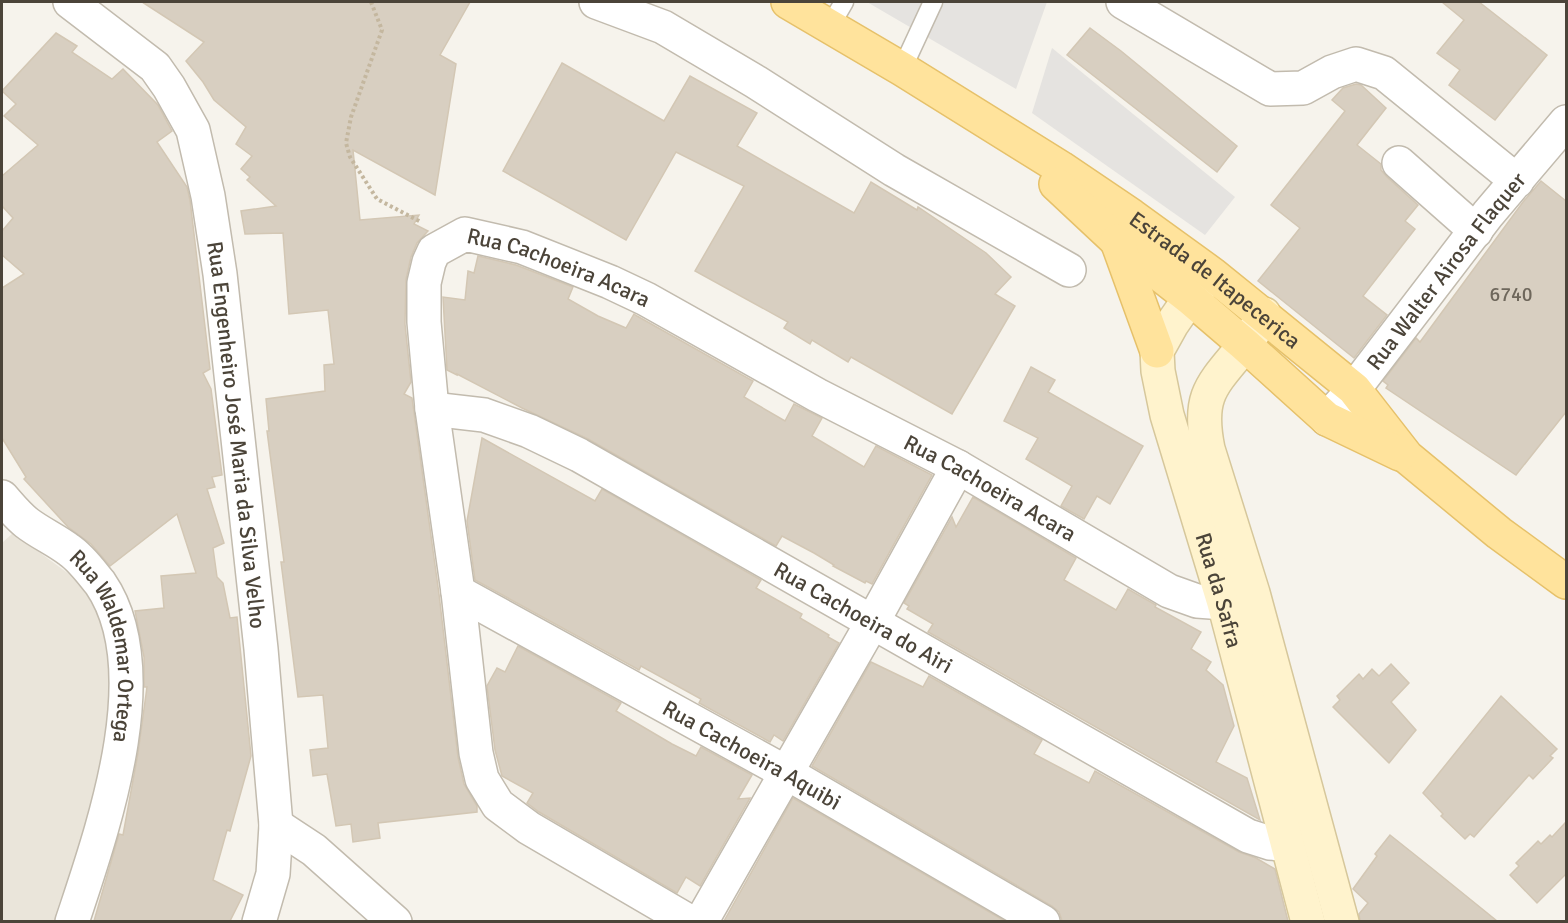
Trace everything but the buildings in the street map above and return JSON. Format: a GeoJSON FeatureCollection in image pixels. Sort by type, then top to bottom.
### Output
{"type":"FeatureCollection","features":[{"type":"Feature","properties":{"kind":"main road","name":"Estrada de Itapecerica"},"geometry":{"type":"LineString","coordinates":[[788,2],[837,14],[902,69],[1087,186],[1212,274],[1354,389],[1407,457],[1499,533],[1566,582]]}},
{"type":"Feature","properties":{"kind":"main road","name":"Estrada de Itapecerica"},"geometry":{"type":"LineString","coordinates":[[998,130],[1117,241],[1190,298],[1327,419],[1407,457]]}},
{"type":"Feature","properties":{"kind":"main road"},"geometry":{"type":"LineString","coordinates":[[1117,241],[1157,351]]}},
{"type":"Feature","properties":{"kind":"main road"},"geometry":{"type":"LineString","coordinates":[[1157,351],[1190,298],[1212,274]]}},
{"type":"Feature","properties":{"kind":"main road","name":"Rua da Safra"},"geometry":{"type":"LineString","coordinates":[[1264,314],[1245,345],[1223,369],[1210,388],[1203,425],[1287,845],[1308,921]]}},
{"type":"Feature","properties":{"kind":"main road","name":"Rua da Safra"},"geometry":{"type":"LineString","coordinates":[[1157,351],[1158,370],[1167,415],[1238,598],[1342,921]]}},
{"type":"Feature","properties":{"kind":"street","name":"Rua Engenheiro José Maria da Silva Velho"},"geometry":{"type":"LineString","coordinates":[[70,2],[155,67],[193,130],[208,196],[220,274],[261,649],[276,825],[273,874],[259,921]]}},
{"type":"Feature","properties":{"kind":"street"},"geometry":{"type":"LineString","coordinates":[[596,2],[663,27],[756,82],[894,170],[1069,270]]}},
{"type":"Feature","properties":{"kind":"street"},"geometry":{"type":"LineString","coordinates":[[1124,2],[1270,89],[1303,88],[1332,72],[1356,64],[1384,73],[1517,181]]}},
{"type":"Feature","properties":{"kind":"street","name":"Rua Walter Airosa Flaquer"},"geometry":{"type":"LineString","coordinates":[[1327,419],[1354,389],[1476,231],[1566,122]]}},
{"type":"Feature","properties":{"kind":"street"},"geometry":{"type":"LineString","coordinates":[[1399,163],[1476,231]]}},
{"type":"Feature","properties":{"kind":"street","name":"Rua Cachoeira Acara"},"geometry":{"type":"LineString","coordinates":[[690,921],[529,828],[498,805],[482,779],[476,753],[458,592],[432,409],[424,322],[424,283],[429,262],[434,251],[448,242],[465,234],[496,240],[522,247],[610,282],[646,299],[817,395],[958,467],[1169,591],[1197,601],[1238,598]]}},
{"type":"Feature","properties":{"kind":"street","name":"Rua Cachoeira do Airi"},"geometry":{"type":"LineString","coordinates":[[432,409],[484,416],[529,431],[568,450],[1248,836],[1270,843],[1287,845]]}},
{"type":"Feature","properties":{"kind":"street"},"geometry":{"type":"LineString","coordinates":[[701,921],[872,623],[958,467]]}},
{"type":"Feature","properties":{"kind":"street","name":"Rua Waldemar Ortega"},"geometry":{"type":"LineString","coordinates":[[4,506],[71,551],[85,565],[105,592],[123,642],[127,685],[119,751],[100,836],[72,921]]}},
{"type":"Feature","properties":{"kind":"street","name":"Rua Cachoeira Aquibi"},"geometry":{"type":"LineString","coordinates":[[458,592],[785,772],[1043,921]]}},
{"type":"Feature","properties":{"kind":"street"},"geometry":{"type":"LineString","coordinates":[[276,825],[314,850],[395,921]]}},
{"type":"Feature","properties":{"kind":"lane"},"geometry":{"type":"LineString","coordinates":[[902,69],[933,2]]}},
{"type":"Feature","properties":{"kind":"path"},"geometry":{"type":"LineString","coordinates":[[371,2],[382,30],[351,117],[346,143],[350,157],[378,199],[432,228],[448,242]]}},
{"type":"Feature","properties":{"kind":"shaded area"},"geometry":{"type":"Polygon","coordinates":[[[867,2],[1047,2],[1016,89],[867,2]]]}},
{"type":"Feature","properties":{"kind":"shaded area"},"geometry":{"type":"Polygon","coordinates":[[[1052,48],[1235,197],[1205,235],[1032,113],[1052,48]]]}},
{"type":"Feature","properties":{"kind":"shaded area"},"geometry":{"type":"Polygon","coordinates":[[[13,533],[73,577],[114,632],[130,711],[79,921],[2,922],[2,543],[13,533]]]}}]}
